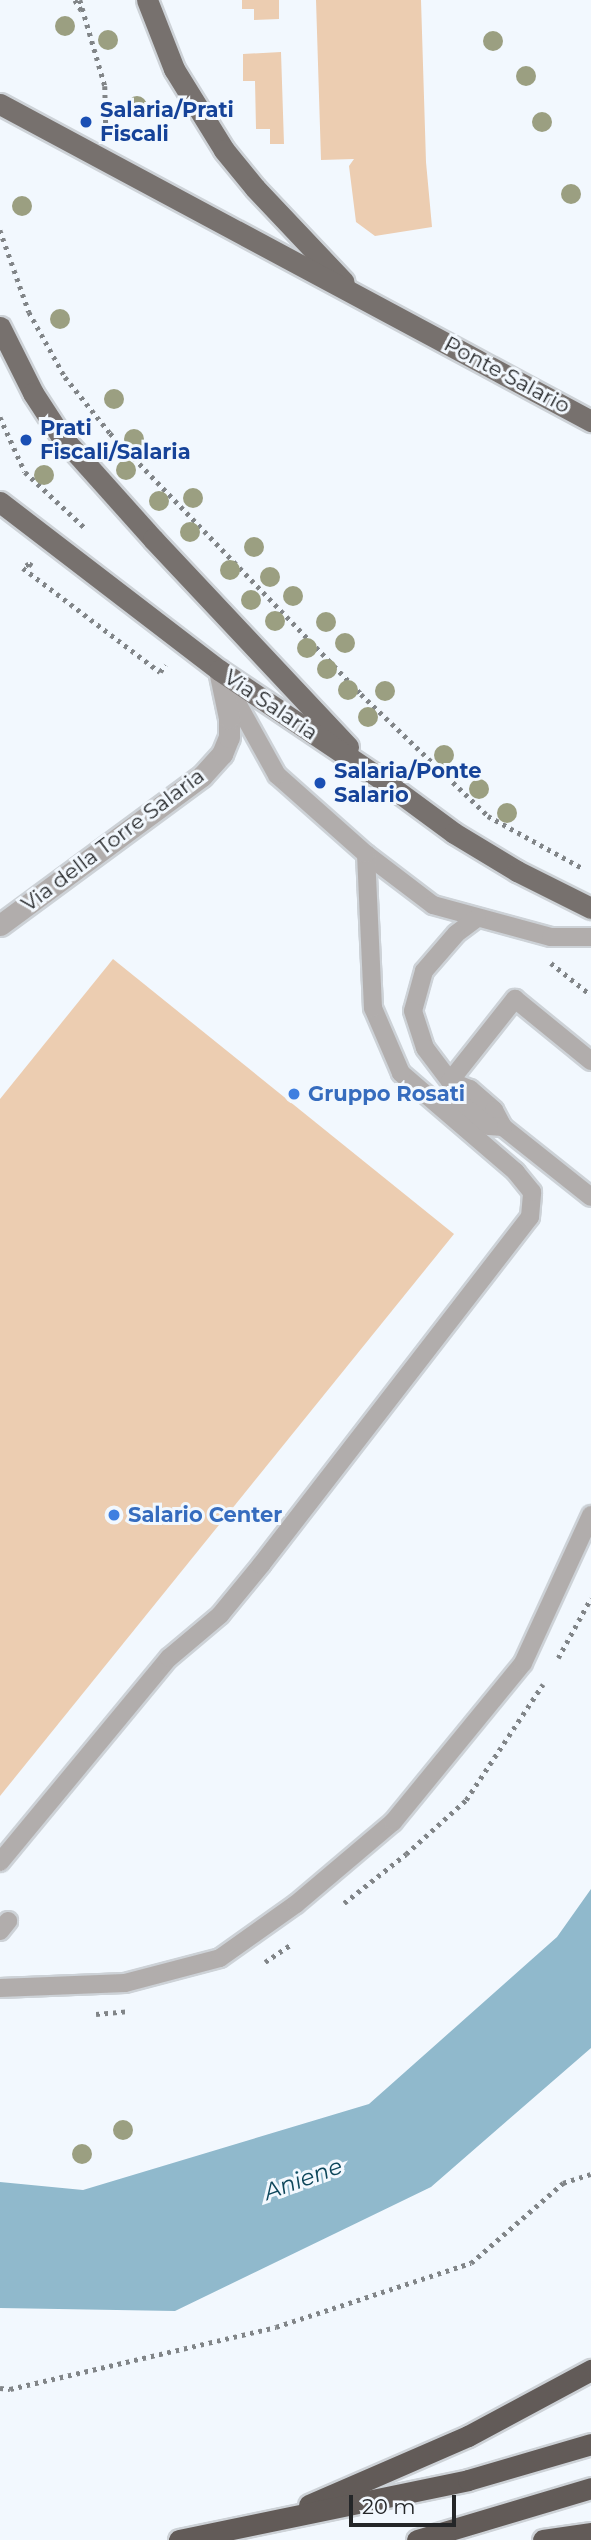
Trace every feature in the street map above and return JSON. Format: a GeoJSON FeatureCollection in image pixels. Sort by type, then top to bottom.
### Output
{"type":"FeatureCollection","features":[{"type":"Feature","properties":{"kind":"highway"},"geometry":{"type":"LineString","coordinates":[[271,2522],[468,2436],[591,2370]]}},
{"type":"Feature","properties":{"kind":"highway"},"geometry":{"type":"LineString","coordinates":[[179,2540],[468,2480],[564,2453],[591,2441]]}},
{"type":"Feature","properties":{"kind":"highway"},"geometry":{"type":"LineString","coordinates":[[418,2540],[591,2488]]}},
{"type":"Feature","properties":{"kind":"highway"},"geometry":{"type":"LineString","coordinates":[[543,2540],[591,2533]]}},
{"type":"Feature","properties":{"kind":"main road"},"geometry":{"type":"LineString","coordinates":[[147,0],[174,69],[224,150],[254,188],[357,296]]}},
{"type":"Feature","properties":{"kind":"main road"},"geometry":{"type":"LineString","coordinates":[[0,104],[357,296]]}},
{"type":"Feature","properties":{"kind":"main road","name":"Ponte Salario"},"geometry":{"type":"LineString","coordinates":[[357,296],[591,421]]}},
{"type":"Feature","properties":{"kind":"main road"},"geometry":{"type":"LineString","coordinates":[[0,327],[19,369],[61,436],[153,539],[374,774]]}},
{"type":"Feature","properties":{"kind":"main road","name":"Via Salaria"},"geometry":{"type":"LineString","coordinates":[[0,502],[219,670],[480,849],[591,908]]}},
{"type":"Feature","properties":{"kind":"street","name":"Via della Torre Salaria"},"geometry":{"type":"LineString","coordinates":[[0,925],[202,776],[222,754],[229,737],[229,718],[219,670]]}},
{"type":"Feature","properties":{"kind":"lane"},"geometry":{"type":"LineString","coordinates":[[219,670],[277,775],[366,854],[433,905],[551,937],[591,937]]}},
{"type":"Feature","properties":{"kind":"lane"},"geometry":{"type":"LineString","coordinates":[[0,1862],[169,1658],[220,1615],[530,1217],[532,1192],[516,1172],[401,1073],[373,1008],[366,854]]}},
{"type":"Feature","properties":{"kind":"lane"},"geometry":{"type":"LineString","coordinates":[[477,918],[456,934],[424,971],[413,1011],[425,1048],[450,1081],[460,1102],[489,1126],[503,1127],[591,1197]]}},
{"type":"Feature","properties":{"kind":"lane"},"geometry":{"type":"LineString","coordinates":[[450,1081],[515,999],[591,1061]]}},
{"type":"Feature","properties":{"kind":"lane"},"geometry":{"type":"LineString","coordinates":[[0,1988],[125,1983],[220,1958],[296,1904],[393,1822],[523,1663],[591,1515]]}},
{"type":"Feature","properties":{"kind":"path"},"geometry":{"type":"LineString","coordinates":[[75,0],[85,16]]}},
{"type":"Feature","properties":{"kind":"path"},"geometry":{"type":"LineString","coordinates":[[80,0],[105,86],[107,160]]}},
{"type":"Feature","properties":{"kind":"path"},"geometry":{"type":"LineString","coordinates":[[0,230],[29,312],[65,377],[110,433],[361,694],[488,816],[591,873]]}},
{"type":"Feature","properties":{"kind":"path"},"geometry":{"type":"LineString","coordinates":[[0,417],[26,472],[90,533]]}},
{"type":"Feature","properties":{"kind":"path"},"geometry":{"type":"LineString","coordinates":[[73,596],[29,564],[23,568],[122,644]]}},
{"type":"Feature","properties":{"kind":"path"},"geometry":{"type":"LineString","coordinates":[[0,2388],[10,2389],[276,2327],[471,2263],[563,2183],[591,2174]]}},
{"type":"Feature","properties":{"kind":"water","name":"Aniene"},"geometry":{"type":"Polygon","coordinates":[[[591,1889],[591,2048],[431,2187],[175,2311],[0,2308],[0,2182],[83,2190],[369,2104],[557,1937],[591,1889]]]}},
{"type":"Feature","properties":{"kind":"building"},"geometry":{"type":"Polygon","coordinates":[[[242,0],[279,0],[279,19],[254,20],[254,9],[242,9],[242,0]]]}},
{"type":"Feature","properties":{"kind":"building"},"geometry":{"type":"Polygon","coordinates":[[[316,0],[421,0],[426,162],[432,227],[375,236],[356,222],[349,166],[354,159],[321,160],[316,0]]]}},
{"type":"Feature","properties":{"kind":"building"},"geometry":{"type":"Polygon","coordinates":[[[281,52],[284,144],[270,144],[270,129],[256,129],[255,81],[243,81],[243,54],[281,52]]]}},
{"type":"Feature","properties":{"kind":"building","name":"Salario Center"},"geometry":{"type":"Polygon","coordinates":[[[113,959],[454,1234],[0,1796],[0,1099],[113,959]]]}},
{"type":"Feature","properties":{"kind":"place","name":"Salaria/Prati Fiscali"},"geometry":{"type":"Point","coordinates":[86,122]}},
{"type":"Feature","properties":{"kind":"place","name":"Prati Fiscali/Salaria"},"geometry":{"type":"Point","coordinates":[26,440]}},
{"type":"Feature","properties":{"kind":"place","name":"Salaria/Ponte Salario"},"geometry":{"type":"Point","coordinates":[320,783]}},
{"type":"Feature","properties":{"kind":"place","name":"Gruppo Rosati"},"geometry":{"type":"Point","coordinates":[294,1094]}},
{"type":"Feature","properties":{"kind":"place","name":"Salario Center"},"geometry":{"type":"Point","coordinates":[114,1515]}}]}
